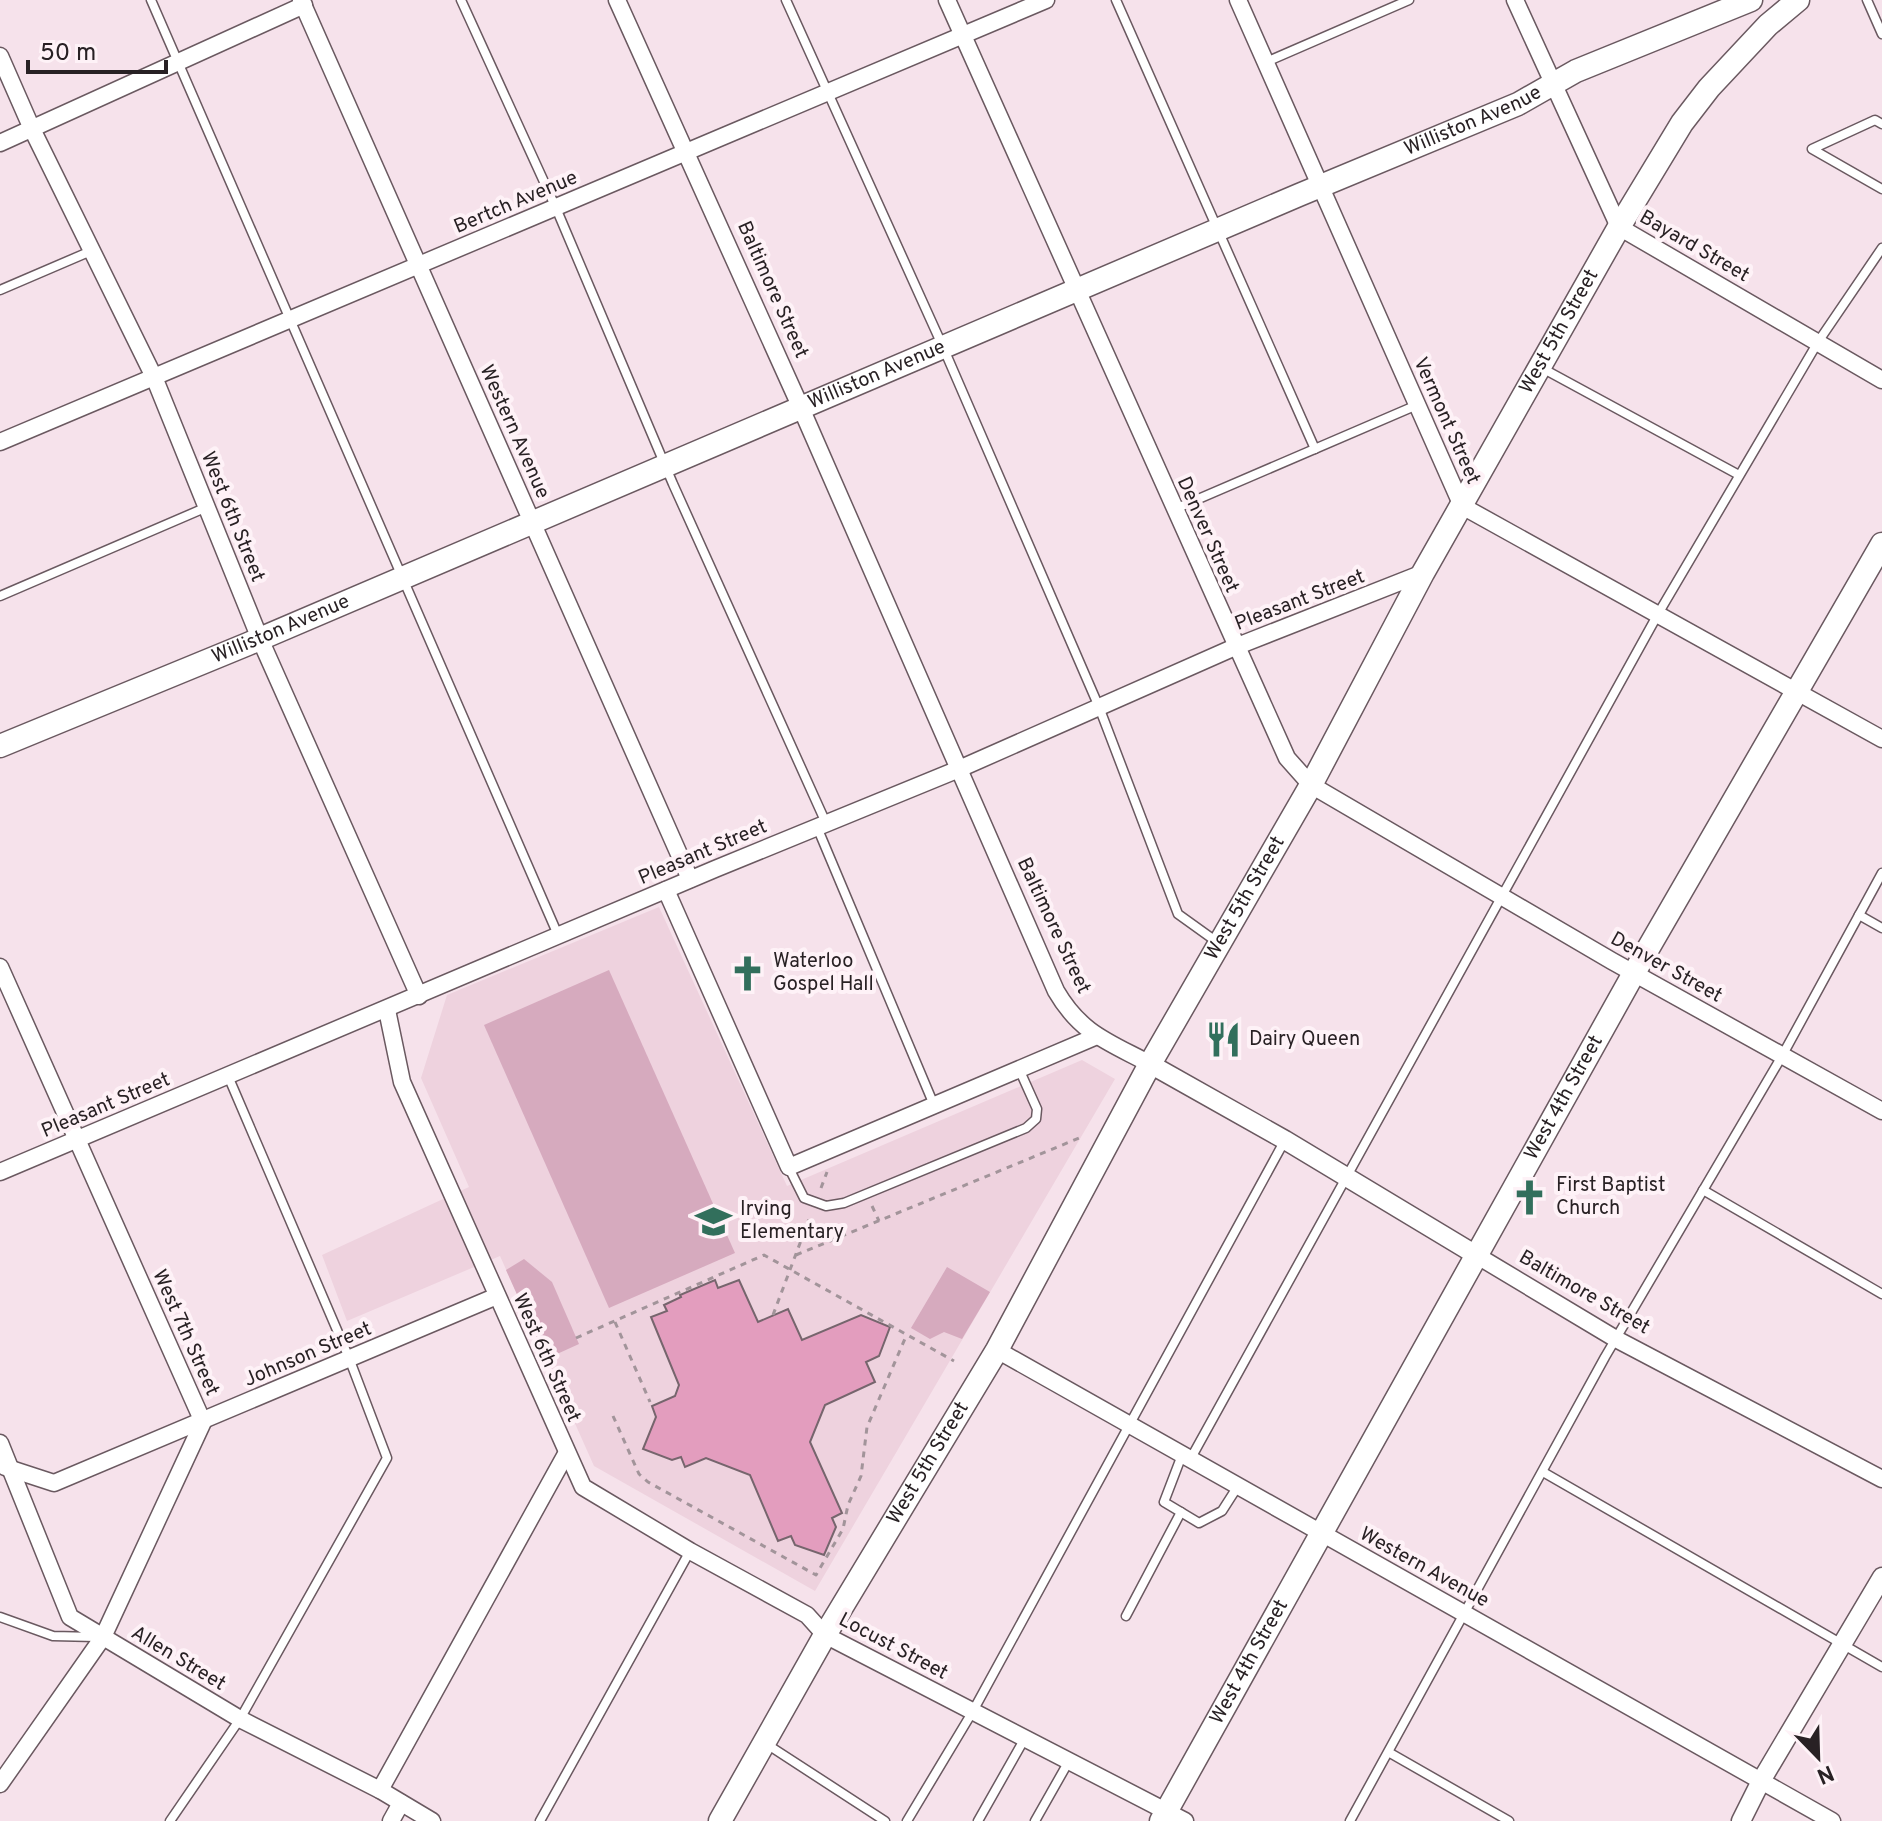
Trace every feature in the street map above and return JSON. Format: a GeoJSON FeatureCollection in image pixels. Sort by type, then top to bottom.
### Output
{"type":"FeatureCollection","features":[{"type":"Feature","properties":{"kind":"main road","name":"Williston Avenue"},"geometry":{"type":"LineString","coordinates":[[0,746],[260,639],[1319,186],[1518,104],[1576,71],[1751,0]]}},
{"type":"Feature","properties":{"kind":"main road","name":"West 5th Street"},"geometry":{"type":"LineString","coordinates":[[720,1821],[825,1635],[997,1350],[1150,1064],[1311,785],[1423,573],[1619,227],[1700,99],[1742,51],[1798,0]]}},
{"type":"Feature","properties":{"kind":"main road","name":"West 4th Street"},"geometry":{"type":"LineString","coordinates":[[1171,1818],[1320,1533],[1634,973],[1882,544]]}},
{"type":"Feature","properties":{"kind":"street","name":"Baltimore Street"},"geometry":{"type":"LineString","coordinates":[[617,0],[801,408],[1056,991],[1078,1022],[1097,1036],[1285,1140],[1616,1339],[1882,1479]]}},
{"type":"Feature","properties":{"kind":"street","name":"Denver Street"},"geometry":{"type":"LineString","coordinates":[[947,0],[1287,758],[1311,785],[1634,973],[1882,1111]]}},
{"type":"Feature","properties":{"kind":"street","name":"Bertch Avenue"},"geometry":{"type":"LineString","coordinates":[[0,442],[1046,0]]}},
{"type":"Feature","properties":{"kind":"street","name":"Vermont Street"},"geometry":{"type":"LineString","coordinates":[[1238,0],[1462,506],[1882,739]]}},
{"type":"Feature","properties":{"kind":"street","name":"Bayard Street"},"geometry":{"type":"LineString","coordinates":[[1515,0],[1619,227],[1882,380]]}},
{"type":"Feature","properties":{"kind":"street"},"geometry":{"type":"LineString","coordinates":[[0,143],[302,2]]}},
{"type":"Feature","properties":{"kind":"street","name":"Western Avenue"},"geometry":{"type":"LineString","coordinates":[[302,2],[690,879]]}},
{"type":"Feature","properties":{"kind":"street","name":"West 6th Street"},"geometry":{"type":"LineString","coordinates":[[0,56],[32,129],[154,377],[260,639],[419,996]]}},
{"type":"Feature","properties":{"kind":"street","name":"Pleasant Street"},"geometry":{"type":"LineString","coordinates":[[0,1172],[690,879],[959,769],[1235,647],[1423,573]]}},
{"type":"Feature","properties":{"kind":"street"},"geometry":{"type":"LineString","coordinates":[[666,890],[789,1167],[1097,1036]]}},
{"type":"Feature","properties":{"kind":"street","name":"West 7th Street"},"geometry":{"type":"LineString","coordinates":[[0,967],[203,1422],[103,1637],[0,1784]]}},
{"type":"Feature","properties":{"kind":"street","name":"West 6th Street"},"geometry":{"type":"LineString","coordinates":[[380,1790],[566,1454],[402,1082],[387,1010]]}},
{"type":"Feature","properties":{"kind":"street","name":"Johnson Street"},"geometry":{"type":"LineString","coordinates":[[4,1467],[54,1483],[497,1296]]}},
{"type":"Feature","properties":{"kind":"street","name":"Western Avenue"},"geometry":{"type":"LineString","coordinates":[[997,1350],[1832,1821]]}},
{"type":"Feature","properties":{"kind":"street","name":"Allen Street"},"geometry":{"type":"LineString","coordinates":[[0,1443],[4,1467],[70,1617],[240,1719],[380,1790],[432,1821]]}},
{"type":"Feature","properties":{"kind":"street","name":"Locust Street"},"geometry":{"type":"LineString","coordinates":[[566,1454],[583,1487],[690,1551],[807,1615],[825,1635],[1069,1760],[1171,1818]]}},
{"type":"Feature","properties":{"kind":"street"},"geometry":{"type":"LineString","coordinates":[[1741,1821],[1761,1781],[1882,1577]]}},
{"type":"Feature","properties":{"kind":"street"},"geometry":{"type":"LineString","coordinates":[[391,1821],[401,1803]]}},
{"type":"Feature","properties":{"kind":"lane"},"geometry":{"type":"LineString","coordinates":[[151,0],[558,936]]}},
{"type":"Feature","properties":{"kind":"lane"},"geometry":{"type":"LineString","coordinates":[[461,0],[556,208],[822,825],[934,1105]]}},
{"type":"Feature","properties":{"kind":"lane"},"geometry":{"type":"LineString","coordinates":[[786,0],[943,347],[1099,707],[1178,914],[1220,943]]}},
{"type":"Feature","properties":{"kind":"lane"},"geometry":{"type":"LineString","coordinates":[[1116,0],[1315,449]]}},
{"type":"Feature","properties":{"kind":"lane"},"geometry":{"type":"LineString","coordinates":[[1265,62],[1409,0]]}},
{"type":"Feature","properties":{"kind":"lane"},"geometry":{"type":"LineString","coordinates":[[1867,0],[1882,34]]}},
{"type":"Feature","properties":{"kind":"lane"},"geometry":{"type":"LineString","coordinates":[[1882,124],[1875,120],[1812,149],[1882,189]]}},
{"type":"Feature","properties":{"kind":"lane"},"geometry":{"type":"LineString","coordinates":[[1238,1485],[1222,1511],[1199,1523],[1164,1502],[1658,614],[1818,342],[1882,248]]}},
{"type":"Feature","properties":{"kind":"lane"},"geometry":{"type":"LineString","coordinates":[[0,290],[92,251]]}},
{"type":"Feature","properties":{"kind":"lane"},"geometry":{"type":"LineString","coordinates":[[1540,367],[1739,475]]}},
{"type":"Feature","properties":{"kind":"lane"},"geometry":{"type":"LineString","coordinates":[[1174,510],[1417,405]]}},
{"type":"Feature","properties":{"kind":"lane"},"geometry":{"type":"LineString","coordinates":[[0,596],[207,507]]}},
{"type":"Feature","properties":{"kind":"lane"},"geometry":{"type":"LineString","coordinates":[[1350,1821],[1616,1339],[1782,1056],[1882,873]]}},
{"type":"Feature","properties":{"kind":"lane"},"geometry":{"type":"LineString","coordinates":[[1859,915],[1882,928]]}},
{"type":"Feature","properties":{"kind":"lane"},"geometry":{"type":"LineString","coordinates":[[789,1167],[804,1198],[826,1206],[844,1203],[1026,1128],[1036,1119],[1037,1109],[1019,1069]]}},
{"type":"Feature","properties":{"kind":"lane"},"geometry":{"type":"LineString","coordinates":[[170,1821],[240,1719],[387,1458],[349,1358],[228,1076]]}},
{"type":"Feature","properties":{"kind":"lane"},"geometry":{"type":"LineString","coordinates":[[907,1821],[973,1711],[1285,1140]]}},
{"type":"Feature","properties":{"kind":"lane"},"geometry":{"type":"LineString","coordinates":[[1703,1190],[1882,1294]]}},
{"type":"Feature","properties":{"kind":"lane"},"geometry":{"type":"LineString","coordinates":[[1543,1472],[1882,1667]]}},
{"type":"Feature","properties":{"kind":"lane"},"geometry":{"type":"LineString","coordinates":[[1126,1616],[1181,1512]]}},
{"type":"Feature","properties":{"kind":"lane"},"geometry":{"type":"LineString","coordinates":[[540,1821],[690,1551]]}},
{"type":"Feature","properties":{"kind":"lane"},"geometry":{"type":"LineString","coordinates":[[0,1617],[53,1636],[103,1637]]}},
{"type":"Feature","properties":{"kind":"lane"},"geometry":{"type":"LineString","coordinates":[[978,1821],[1025,1738]]}},
{"type":"Feature","properties":{"kind":"lane"},"geometry":{"type":"LineString","coordinates":[[764,1743],[885,1821]]}},
{"type":"Feature","properties":{"kind":"lane"},"geometry":{"type":"LineString","coordinates":[[1390,1753],[1509,1821]]}},
{"type":"Feature","properties":{"kind":"lane"},"geometry":{"type":"LineString","coordinates":[[1035,1821],[1069,1760]]}},
{"type":"Feature","properties":{"kind":"path"},"geometry":{"type":"LineString","coordinates":[[796,1255],[1084,1136]]}},
{"type":"Feature","properties":{"kind":"path"},"geometry":{"type":"LineString","coordinates":[[773,1315],[827,1172]]}},
{"type":"Feature","properties":{"kind":"path"},"geometry":{"type":"LineString","coordinates":[[871,1202],[879,1221]]}},
{"type":"Feature","properties":{"kind":"path"},"geometry":{"type":"LineString","coordinates":[[576,1338],[764,1255],[954,1361]]}},
{"type":"Feature","properties":{"kind":"path"},"geometry":{"type":"LineString","coordinates":[[615,1322],[650,1402]]}},
{"type":"Feature","properties":{"kind":"path"},"geometry":{"type":"LineString","coordinates":[[613,1416],[639,1474],[648,1482],[816,1575],[843,1529],[848,1505],[861,1476],[867,1427],[907,1334]]}},
{"type":"Feature","properties":{"kind":"shaded area","name":"Irving Elementary"},"geometry":{"type":"Polygon","coordinates":[[[659,907],[787,1186],[1082,1060],[1115,1079],[815,1591],[594,1466],[500,1256],[347,1321],[322,1255],[469,1187],[421,1078],[447,995],[659,907]]]}},
{"type":"Feature","properties":{"kind":"shaded area"},"geometry":{"type":"Polygon","coordinates":[[[609,970],[735,1253],[609,1308],[484,1025],[609,970]]]}},
{"type":"Feature","properties":{"kind":"shaded area"},"geometry":{"type":"Polygon","coordinates":[[[524,1259],[552,1282],[579,1344],[546,1359],[506,1270],[524,1259]]]}},
{"type":"Feature","properties":{"kind":"shaded area"},"geometry":{"type":"Polygon","coordinates":[[[947,1267],[990,1292],[962,1339],[944,1332],[930,1339],[911,1328],[947,1267]]]}},
{"type":"Feature","properties":{"kind":"building","name":"Irving Elementary"},"geometry":{"type":"Polygon","coordinates":[[[715,1280],[718,1288],[739,1280],[758,1322],[788,1309],[802,1340],[861,1315],[890,1327],[879,1356],[866,1362],[875,1382],[825,1405],[810,1442],[842,1513],[832,1518],[836,1527],[824,1555],[795,1545],[791,1536],[778,1541],[750,1475],[706,1458],[685,1467],[681,1457],[672,1460],[643,1449],[656,1417],[652,1406],[675,1396],[679,1385],[651,1317],[667,1311],[664,1305],[680,1295],[715,1280]]]}},
{"type":"Feature","properties":{"kind":"place","name":"Waterloo Gospel Hall"},"geometry":{"type":"Point","coordinates":[747,973]}},
{"type":"Feature","properties":{"kind":"place","name":"Dairy Queen"},"geometry":{"type":"Point","coordinates":[1223,1040]}},
{"type":"Feature","properties":{"kind":"place","name":"First Baptist Church"},"geometry":{"type":"Point","coordinates":[1530,1198]}},
{"type":"Feature","properties":{"kind":"place","name":"Irving Elementary"},"geometry":{"type":"Point","coordinates":[714,1221]}}]}
